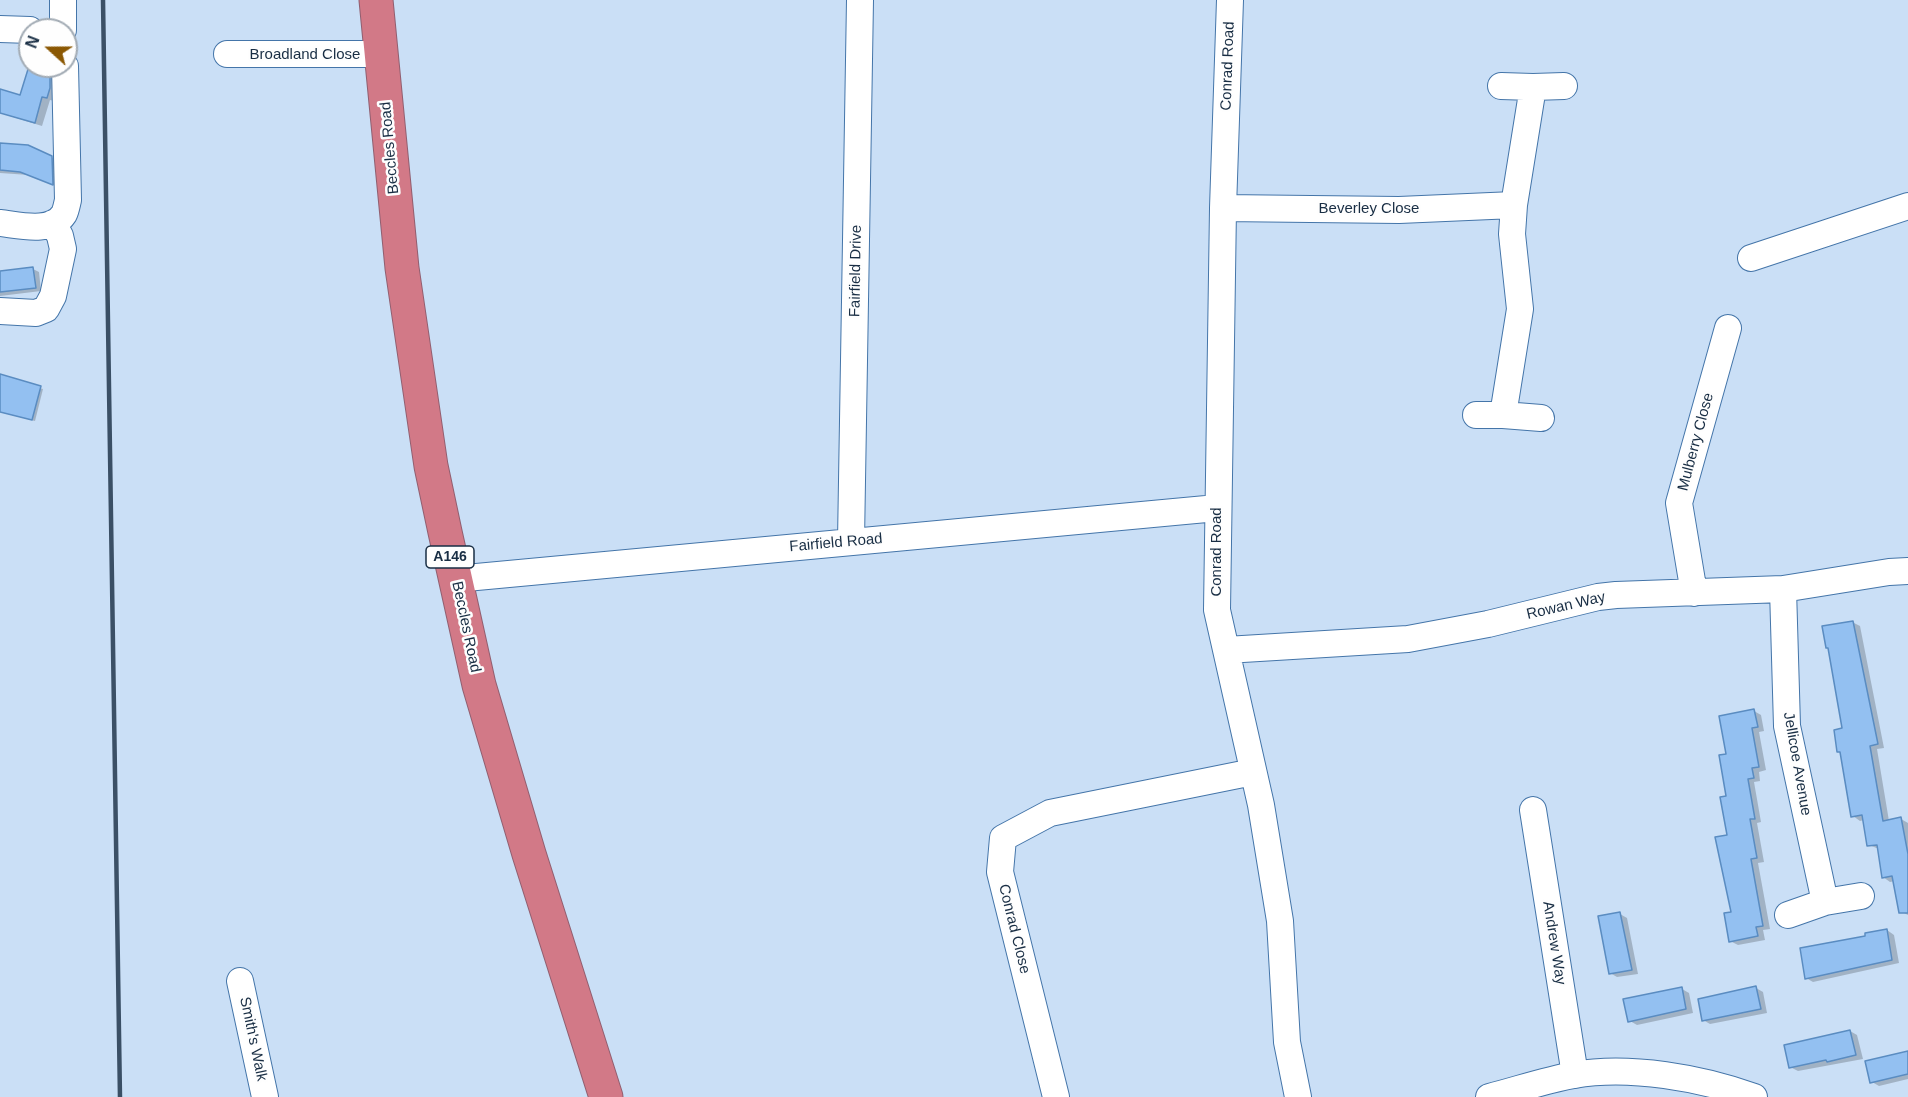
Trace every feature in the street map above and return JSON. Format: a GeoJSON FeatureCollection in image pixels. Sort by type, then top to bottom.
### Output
{"type":"FeatureCollection","features":[{"type":"Feature","properties":{"kind":"highway","name":"Beccles Road"},"geometry":{"type":"LineString","coordinates":[[376,0],[402,268],[431,466],[479,685],[529,854],[606,1097]]}},
{"type":"Feature","properties":{"kind":"street"},"geometry":{"type":"LineString","coordinates":[[63,0],[63,18]]}},
{"type":"Feature","properties":{"kind":"street","name":"Fairfield Drive"},"geometry":{"type":"LineString","coordinates":[[851,542],[860,0]]}},
{"type":"Feature","properties":{"kind":"street","name":"Conrad Road"},"geometry":{"type":"LineString","coordinates":[[1230,0],[1223,208],[1217,610],[1261,806],[1280,921],[1287,1042],[1298,1097]]}},
{"type":"Feature","properties":{"kind":"street"},"geometry":{"type":"LineString","coordinates":[[0,29],[18,30]]}},
{"type":"Feature","properties":{"kind":"street","name":"Broadland Close"},"geometry":{"type":"LineString","coordinates":[[227,54],[383,54]]}},
{"type":"Feature","properties":{"kind":"street"},"geometry":{"type":"LineString","coordinates":[[0,223],[40,227],[53,223],[64,214],[68,200],[65,78]]}},
{"type":"Feature","properties":{"kind":"street"},"geometry":{"type":"LineString","coordinates":[[1501,86],[1564,86]]}},
{"type":"Feature","properties":{"kind":"street"},"geometry":{"type":"LineString","coordinates":[[1503,416],[1520,309],[1512,234],[1514,206],[1533,87]]}},
{"type":"Feature","properties":{"kind":"street","name":"Beverley Close"},"geometry":{"type":"LineString","coordinates":[[1223,208],[1399,210],[1514,206]]}},
{"type":"Feature","properties":{"kind":"street"},"geometry":{"type":"LineString","coordinates":[[1751,258],[1908,206]]}},
{"type":"Feature","properties":{"kind":"street"},"geometry":{"type":"LineString","coordinates":[[0,311],[36,313],[46,309],[53,296],[63,249],[60,236],[53,223]]}},
{"type":"Feature","properties":{"kind":"street","name":"Mulberry Close"},"geometry":{"type":"LineString","coordinates":[[1694,593],[1679,503],[1728,328]]}},
{"type":"Feature","properties":{"kind":"street"},"geometry":{"type":"LineString","coordinates":[[1476,415],[1541,418]]}},
{"type":"Feature","properties":{"kind":"street","name":"Fairfield Road"},"geometry":{"type":"LineString","coordinates":[[455,579],[1217,508]]}},
{"type":"Feature","properties":{"kind":"street","name":"Rowan Way"},"geometry":{"type":"LineString","coordinates":[[1226,650],[1408,639],[1488,624],[1598,597],[1782,589],[1908,571]]}},
{"type":"Feature","properties":{"kind":"street","name":"Jellicoe Avenue"},"geometry":{"type":"LineString","coordinates":[[1782,589],[1787,726],[1825,902]]}},
{"type":"Feature","properties":{"kind":"street","name":"Conrad Close"},"geometry":{"type":"LineString","coordinates":[[1056,1097],[1000,872],[1003,838],[1050,813],[1253,772]]}},
{"type":"Feature","properties":{"kind":"street","name":"Andrew Way"},"geometry":{"type":"LineString","coordinates":[[1533,810],[1575,1075]]}},
{"type":"Feature","properties":{"kind":"street"},"geometry":{"type":"LineString","coordinates":[[1788,915],[1825,902],[1861,896]]}},
{"type":"Feature","properties":{"kind":"street","name":"Smith's Walk"},"geometry":{"type":"LineString","coordinates":[[240,981],[266,1097]]}},
{"type":"Feature","properties":{"kind":"street"},"geometry":{"type":"LineString","coordinates":[[1489,1097],[1575,1075],[1638,1071],[1727,1087],[1754,1097]]}},
{"type":"Feature","properties":{"kind":"building"},"geometry":{"type":"Polygon","coordinates":[[[25,78],[50,78],[47,98],[42,97],[35,123],[0,113],[0,89],[20,95],[25,78]]]}},
{"type":"Feature","properties":{"kind":"building"},"geometry":{"type":"Polygon","coordinates":[[[0,143],[28,145],[52,156],[53,185],[20,172],[0,170],[0,143]]]}},
{"type":"Feature","properties":{"kind":"building"},"geometry":{"type":"Polygon","coordinates":[[[33,267],[36,288],[0,292],[0,271],[33,267]]]}},
{"type":"Feature","properties":{"kind":"building"},"geometry":{"type":"Polygon","coordinates":[[[0,374],[41,386],[32,420],[0,412],[0,374]]]}},
{"type":"Feature","properties":{"kind":"building"},"geometry":{"type":"Polygon","coordinates":[[[1853,621],[1878,744],[1870,746],[1883,821],[1901,817],[1908,854],[1908,913],[1899,913],[1892,876],[1882,878],[1877,845],[1867,846],[1862,815],[1851,817],[1840,752],[1837,752],[1834,730],[1842,728],[1822,626],[1853,621]]]}},
{"type":"Feature","properties":{"kind":"building"},"geometry":{"type":"Polygon","coordinates":[[[1754,709],[1758,727],[1752,728],[1759,767],[1752,768],[1754,778],[1748,779],[1755,819],[1750,819],[1757,858],[1751,859],[1763,926],[1756,927],[1758,936],[1729,942],[1724,913],[1731,912],[1715,837],[1727,835],[1720,797],[1726,796],[1719,755],[1726,754],[1719,716],[1754,709]]]}},
{"type":"Feature","properties":{"kind":"building"},"geometry":{"type":"Polygon","coordinates":[[[1620,912],[1632,970],[1609,974],[1598,916],[1620,912]]]}},
{"type":"Feature","properties":{"kind":"building"},"geometry":{"type":"Polygon","coordinates":[[[1887,929],[1892,960],[1805,979],[1800,948],[1865,936],[1865,933],[1887,929]]]}},
{"type":"Feature","properties":{"kind":"building"},"geometry":{"type":"Polygon","coordinates":[[[1756,986],[1761,1009],[1702,1021],[1698,999],[1756,986]]]}},
{"type":"Feature","properties":{"kind":"building"},"geometry":{"type":"Polygon","coordinates":[[[1682,987],[1686,1009],[1628,1022],[1623,999],[1682,987]]]}},
{"type":"Feature","properties":{"kind":"building"},"geometry":{"type":"Polygon","coordinates":[[[1850,1030],[1856,1055],[1789,1068],[1784,1045],[1850,1030]]]}},
{"type":"Feature","properties":{"kind":"building"},"geometry":{"type":"Polygon","coordinates":[[[1908,1051],[1908,1074],[1870,1083],[1865,1061],[1908,1051]]]}},
{"type":"Feature","properties":{"kind":"railway"},"geometry":{"type":"LineString","coordinates":[[103,0],[120,1097]]}}]}
